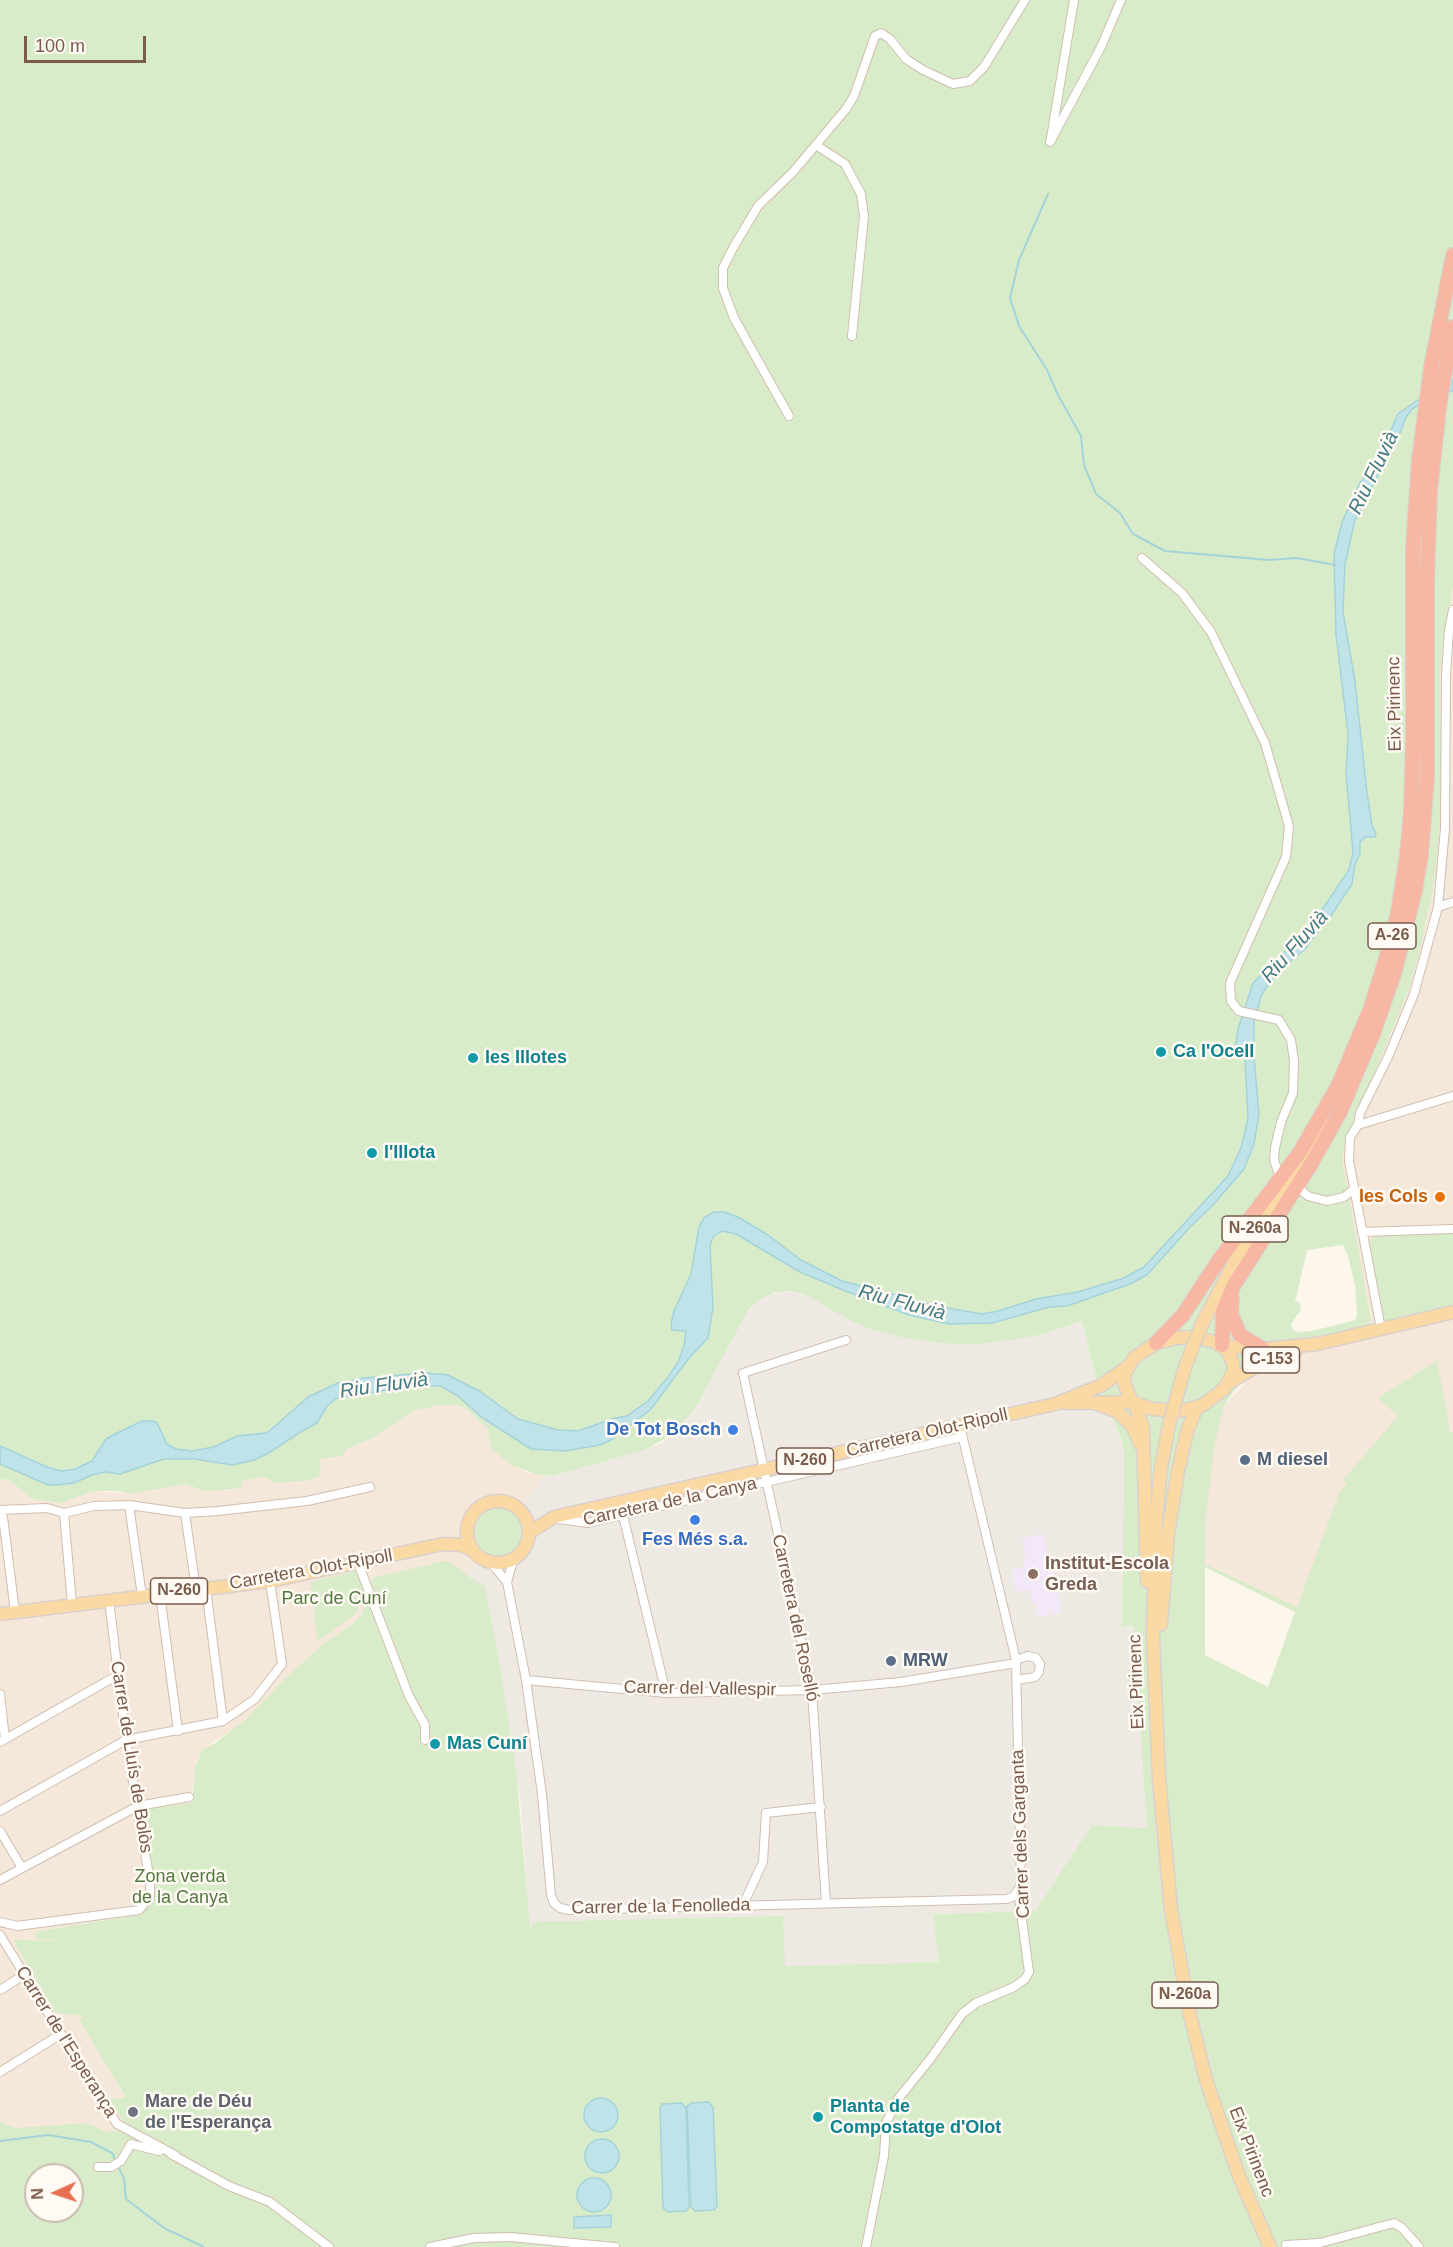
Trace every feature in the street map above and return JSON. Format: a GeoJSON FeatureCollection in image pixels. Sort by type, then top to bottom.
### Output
{"type":"FeatureCollection","features":[{"type":"Feature","properties":{"kind":"highway","name":"Eix Pirinenc"},"geometry":{"type":"LineString","coordinates":[[1342,1090],[1380,982],[1398,912],[1407,854],[1413,778],[1413,547],[1419,460],[1436,334],[1453,255]]}},
{"type":"Feature","properties":{"kind":"highway","name":"Eix Pirinenc"},"geometry":{"type":"LineString","coordinates":[[1342,1090],[1373,1034],[1394,974],[1413,901],[1421,855],[1427,778],[1428,545],[1434,451],[1453,327]]}},
{"type":"Feature","properties":{"kind":"highway"},"geometry":{"type":"LineString","coordinates":[[1223,1345],[1223,1311],[1234,1285],[1322,1145],[1340,1112],[1342,1090]]}},
{"type":"Feature","properties":{"kind":"highway","name":"N-260"},"geometry":{"type":"LineString","coordinates":[[1156,1342],[1183,1315],[1219,1260],[1286,1174],[1342,1090]]}},
{"type":"Feature","properties":{"kind":"highway"},"geometry":{"type":"LineString","coordinates":[[1234,1285],[1231,1314],[1240,1335],[1263,1349]]}},
{"type":"Feature","properties":{"kind":"main road","name":"Eix Pirinenc"},"geometry":{"type":"LineString","coordinates":[[1270,2247],[1239,2176],[1206,2080],[1189,2011],[1170,1899],[1156,1730],[1153,1637],[1156,1519],[1161,1468],[1169,1425],[1185,1367],[1202,1324],[1236,1259],[1317,1140],[1342,1090]]}},
{"type":"Feature","properties":{"kind":"main road","name":"C-153"},"geometry":{"type":"LineString","coordinates":[[1228,1384],[1260,1364],[1317,1344],[1453,1312]]}},
{"type":"Feature","properties":{"kind":"main road"},"geometry":{"type":"LineString","coordinates":[[1156,1342],[1193,1337],[1223,1345],[1233,1364],[1233,1373],[1228,1384]]}},
{"type":"Feature","properties":{"kind":"main road","name":"N-260"},"geometry":{"type":"LineString","coordinates":[[1129,1366],[1143,1351],[1156,1342]]}},
{"type":"Feature","properties":{"kind":"main road","name":"C-153"},"geometry":{"type":"LineString","coordinates":[[1223,1345],[1263,1349],[1317,1344]]}},
{"type":"Feature","properties":{"kind":"main road"},"geometry":{"type":"LineString","coordinates":[[1129,1366],[1125,1372],[1124,1387],[1134,1403]]}},
{"type":"Feature","properties":{"kind":"main road","name":"Carretera Olot-Ripoll"},"geometry":{"type":"LineString","coordinates":[[523,1513],[554,1518],[621,1509],[961,1432],[1055,1404],[1102,1385],[1129,1366]]}},
{"type":"Feature","properties":{"kind":"main road","name":"N-260"},"geometry":{"type":"LineString","coordinates":[[1134,1403],[1165,1411],[1197,1408],[1218,1395],[1228,1384]]}},
{"type":"Feature","properties":{"kind":"main road","name":"N-260a"},"geometry":{"type":"LineString","coordinates":[[1092,1402],[1118,1412],[1133,1427],[1144,1456]]}},
{"type":"Feature","properties":{"kind":"main road","name":"Carretera Olot-Ripoll"},"geometry":{"type":"LineString","coordinates":[[1055,1404],[1134,1403]]}},
{"type":"Feature","properties":{"kind":"main road","name":"N-260a"},"geometry":{"type":"LineString","coordinates":[[1134,1403],[1143,1428],[1148,1613],[1153,1637]]}},
{"type":"Feature","properties":{"kind":"main road","name":"N-260a"},"geometry":{"type":"LineString","coordinates":[[1156,1730],[1160,1687],[1162,1595],[1168,1534],[1178,1471],[1188,1428],[1197,1408]]}},
{"type":"Feature","properties":{"kind":"main road","name":"N-260"},"geometry":{"type":"LineString","coordinates":[[468,1523],[472,1514],[479,1507],[493,1501],[508,1502],[523,1513]]}},
{"type":"Feature","properties":{"kind":"main road"},"geometry":{"type":"LineString","coordinates":[[523,1513],[528,1522],[529,1533]]}},
{"type":"Feature","properties":{"kind":"main road","name":"Carretera Olot-Ripoll"},"geometry":{"type":"LineString","coordinates":[[529,1533],[554,1518]]}},
{"type":"Feature","properties":{"kind":"main road"},"geometry":{"type":"LineString","coordinates":[[468,1523],[468,1539],[472,1550]]}},
{"type":"Feature","properties":{"kind":"main road","name":"Carretera Olot-Ripoll"},"geometry":{"type":"LineString","coordinates":[[443,1544],[468,1523]]}},
{"type":"Feature","properties":{"kind":"main road","name":"N-260"},"geometry":{"type":"LineString","coordinates":[[514,1558],[525,1547],[529,1533]]}},
{"type":"Feature","properties":{"kind":"main road","name":"Carretera Olot-Ripoll"},"geometry":{"type":"LineString","coordinates":[[0,1614],[270,1581],[443,1544],[461,1545],[472,1550]]}},
{"type":"Feature","properties":{"kind":"main road","name":"N-260"},"geometry":{"type":"LineString","coordinates":[[472,1550],[490,1562]]}},
{"type":"Feature","properties":{"kind":"main road"},"geometry":{"type":"LineString","coordinates":[[490,1562],[503,1562],[514,1558]]}},
{"type":"Feature","properties":{"kind":"street"},"geometry":{"type":"LineString","coordinates":[[789,416],[734,318],[723,288],[723,268],[758,206],[793,172],[846,109],[854,96],[875,36],[881,33],[890,39],[906,59],[922,70],[953,84],[970,81],[984,67],[1025,0]]}},
{"type":"Feature","properties":{"kind":"street"},"geometry":{"type":"LineString","coordinates":[[1074,0],[1050,142],[1101,47],[1121,0]]}},
{"type":"Feature","properties":{"kind":"street"},"geometry":{"type":"LineString","coordinates":[[816,145],[845,164],[861,194],[864,216],[852,336]]}},
{"type":"Feature","properties":{"kind":"street"},"geometry":{"type":"LineString","coordinates":[[1142,558],[1182,593],[1211,632],[1265,743],[1289,826],[1286,856],[1230,983],[1231,1001],[1239,1011],[1279,1020],[1291,1040],[1294,1061],[1293,1093],[1281,1122],[1275,1148],[1274,1160],[1278,1172]]}},
{"type":"Feature","properties":{"kind":"street"},"geometry":{"type":"LineString","coordinates":[[1381,1329],[1349,1161],[1350,1137],[1358,1125],[1360,1113],[1389,1055],[1414,994],[1438,907],[1445,828],[1449,630],[1453,610]]}},
{"type":"Feature","properties":{"kind":"street"},"geometry":{"type":"LineString","coordinates":[[1438,907],[1453,902]]}},
{"type":"Feature","properties":{"kind":"street"},"geometry":{"type":"LineString","coordinates":[[1358,1125],[1453,1096]]}},
{"type":"Feature","properties":{"kind":"street"},"geometry":{"type":"LineString","coordinates":[[1302,1191],[1308,1196],[1327,1201],[1344,1197],[1354,1189]]}},
{"type":"Feature","properties":{"kind":"street"},"geometry":{"type":"LineString","coordinates":[[1362,1232],[1453,1229]]}},
{"type":"Feature","properties":{"kind":"street","name":"Carretera del Roselló"},"geometry":{"type":"LineString","coordinates":[[826,1903],[812,1690],[743,1373],[846,1340]]}},
{"type":"Feature","properties":{"kind":"street","name":"Carrer dels Garganta"},"geometry":{"type":"LineString","coordinates":[[866,2247],[884,2157],[886,2123],[898,2099],[931,2058],[962,2013],[976,2003],[1014,1987],[1025,1979],[1029,1972],[1018,1890],[1021,1884],[1016,1661],[961,1432]]}},
{"type":"Feature","properties":{"kind":"street"},"geometry":{"type":"LineString","coordinates":[[15,1612],[2,1514],[47,1508],[64,1513],[94,1506],[129,1505],[185,1513],[218,1511],[306,1501],[370,1487]]}},
{"type":"Feature","properties":{"kind":"street"},"geometry":{"type":"LineString","coordinates":[[129,1505],[142,1596]]}},
{"type":"Feature","properties":{"kind":"street"},"geometry":{"type":"LineString","coordinates":[[621,1509],[666,1693]]}},
{"type":"Feature","properties":{"kind":"street"},"geometry":{"type":"LineString","coordinates":[[64,1513],[72,1604]]}},
{"type":"Feature","properties":{"kind":"street"},"geometry":{"type":"LineString","coordinates":[[185,1513],[201,1589],[223,1721]]}},
{"type":"Feature","properties":{"kind":"street"},"geometry":{"type":"LineString","coordinates":[[507,1582],[514,1558]]}},
{"type":"Feature","properties":{"kind":"street"},"geometry":{"type":"LineString","coordinates":[[490,1562],[507,1582]]}},
{"type":"Feature","properties":{"kind":"street"},"geometry":{"type":"LineString","coordinates":[[358,1563],[409,1696],[425,1725],[425,1740]]}},
{"type":"Feature","properties":{"kind":"street"},"geometry":{"type":"LineString","coordinates":[[0,1811],[126,1740],[223,1721],[255,1699],[282,1664],[270,1581]]}},
{"type":"Feature","properties":{"kind":"street","name":"Carrer de la Fenolleda"},"geometry":{"type":"LineString","coordinates":[[507,1582],[526,1680],[542,1794],[551,1895],[554,1903],[560,1908],[569,1910],[1006,1899],[1014,1896],[1018,1890]]}},
{"type":"Feature","properties":{"kind":"street"},"geometry":{"type":"LineString","coordinates":[[160,1594],[178,1731]]}},
{"type":"Feature","properties":{"kind":"street","name":"Carrer de Lluís de Bolòs"},"geometry":{"type":"LineString","coordinates":[[0,1922],[17,1926],[139,1910],[150,1897],[150,1882],[126,1740],[109,1600]]}},
{"type":"Feature","properties":{"kind":"street"},"geometry":{"type":"LineString","coordinates":[[1016,1661],[1028,1656],[1036,1658],[1040,1664],[1040,1672],[1035,1677],[1017,1680]]}},
{"type":"Feature","properties":{"kind":"street","name":"Carrer del Vallespir"},"geometry":{"type":"LineString","coordinates":[[526,1680],[666,1693],[812,1690],[901,1682],[1016,1661]]}},
{"type":"Feature","properties":{"kind":"street"},"geometry":{"type":"LineString","coordinates":[[0,1694],[3,1741],[118,1675]]}},
{"type":"Feature","properties":{"kind":"street"},"geometry":{"type":"LineString","coordinates":[[0,1880],[138,1806],[189,1797]]}},
{"type":"Feature","properties":{"kind":"street"},"geometry":{"type":"LineString","coordinates":[[743,1905],[763,1862],[766,1813],[821,1807]]}},
{"type":"Feature","properties":{"kind":"street"},"geometry":{"type":"LineString","coordinates":[[0,1831],[22,1868]]}},
{"type":"Feature","properties":{"kind":"street","name":"Carrer de l'Esperança"},"geometry":{"type":"LineString","coordinates":[[0,1935],[117,2124],[175,2155]]}},
{"type":"Feature","properties":{"kind":"street"},"geometry":{"type":"LineString","coordinates":[[0,1990],[24,1975]]}},
{"type":"Feature","properties":{"kind":"street"},"geometry":{"type":"LineString","coordinates":[[0,2072],[61,2034]]}},
{"type":"Feature","properties":{"kind":"street"},"geometry":{"type":"LineString","coordinates":[[98,2167],[111,2167],[121,2161],[131,2144],[175,2155],[229,2186],[270,2202],[330,2247]]}},
{"type":"Feature","properties":{"kind":"street"},"geometry":{"type":"LineString","coordinates":[[1286,2245],[1320,2243],[1394,2223],[1402,2228],[1419,2247]]}},
{"type":"Feature","properties":{"kind":"street"},"geometry":{"type":"LineString","coordinates":[[430,2247],[474,2238],[510,2237],[615,2247]]}},
{"type":"Feature","properties":{"kind":"shaded area"},"geometry":{"type":"Polygon","coordinates":[[[1453,588],[1453,1432],[1398,1415],[1374,1501],[1300,1609],[1177,1551],[1210,1420],[1249,1379],[1371,1316],[1343,1164],[1343,1150],[1345,1135],[1409,989],[1433,890],[1442,795],[1440,676],[1443,639],[1453,588]]]}},
{"type":"Feature","properties":{"kind":"shaded area"},"geometry":{"type":"Polygon","coordinates":[[[782,1291],[809,1296],[869,1329],[937,1343],[996,1342],[1044,1334],[1082,1321],[1097,1384],[1124,1449],[1122,1626],[1133,1624],[1147,1828],[1092,1825],[1035,1911],[933,1914],[939,1962],[554,1973],[531,1949],[521,1807],[499,1659],[485,1586],[466,1578],[497,1533],[546,1476],[557,1475],[645,1450],[663,1442],[679,1429],[695,1409],[746,1313],[763,1297],[782,1291]]]}},
{"type":"Feature","properties":{"kind":"shaded area"},"geometry":{"type":"Polygon","coordinates":[[[440,1405],[459,1405],[470,1412],[488,1430],[492,1450],[525,1472],[546,1476],[497,1533],[466,1578],[371,1594],[364,1602],[363,1612],[355,1622],[327,1641],[285,1678],[258,1708],[236,1727],[209,1745],[197,1760],[192,1793],[203,1880],[99,2008],[79,2020],[126,2099],[110,2099],[125,2123],[107,2145],[0,2143],[0,1480],[8,1479],[32,1499],[60,1503],[93,1491],[125,1493],[185,1484],[198,1489],[230,1490],[240,1488],[242,1481],[259,1477],[276,1483],[307,1481],[320,1459],[373,1438],[413,1411],[440,1405]]]}},
{"type":"Feature","properties":{"kind":"shaded area","name":"Institut-Escola Greda"},"geometry":{"type":"Polygon","coordinates":[[[1043,1534],[1050,1564],[1047,1565],[1048,1570],[1053,1570],[1054,1577],[1050,1578],[1050,1583],[1055,1582],[1062,1613],[1054,1614],[1052,1610],[1048,1611],[1049,1615],[1039,1617],[1030,1589],[1016,1592],[1012,1570],[1025,1567],[1023,1538],[1043,1534]]]}},
{"type":"Feature","properties":{"kind":"green space","name":"Zona verda de la Canya"},"geometry":{"type":"Polygon","coordinates":[[[0,0],[1453,0],[1453,588],[1443,639],[1440,676],[1442,795],[1437,855],[1433,890],[1409,989],[1343,1150],[1343,1164],[1371,1320],[1366,1327],[1304,1341],[1270,1344],[1224,1405],[1214,1447],[1205,1526],[1205,1564],[1297,1607],[1339,1493],[1347,1483],[1343,1480],[1398,1416],[1378,1398],[1437,1360],[1450,1432],[1453,1432],[1453,2247],[0,2247],[0,2122],[15,2128],[86,2123],[107,2132],[118,2131],[125,2123],[109,2099],[126,2098],[79,2020],[84,2016],[55,2013],[13,1940],[71,1941],[37,1939],[35,1932],[139,1915],[155,1897],[146,1809],[192,1803],[195,1767],[203,1749],[215,1743],[246,1719],[285,1678],[327,1641],[355,1622],[363,1612],[363,1600],[371,1594],[368,1582],[373,1581],[372,1578],[445,1561],[452,1563],[485,1586],[516,1770],[531,1935],[532,1922],[783,1916],[785,1966],[939,1962],[933,1914],[1035,1911],[1092,1825],[1147,1828],[1133,1625],[1122,1627],[1124,1449],[1097,1384],[1082,1321],[1044,1334],[1012,1340],[975,1344],[937,1343],[873,1330],[853,1322],[804,1294],[789,1291],[776,1292],[762,1298],[748,1310],[695,1409],[673,1434],[645,1450],[553,1476],[539,1475],[513,1466],[492,1450],[488,1430],[470,1412],[459,1405],[440,1405],[413,1411],[373,1438],[346,1449],[343,1456],[320,1459],[321,1476],[307,1481],[275,1483],[267,1478],[259,1477],[242,1481],[241,1488],[213,1491],[204,1491],[185,1484],[131,1494],[118,1491],[93,1491],[61,1503],[32,1499],[8,1479],[0,1480],[0,0]],[[1343,1245],[1307,1250],[1295,1302],[1299,1302],[1301,1310],[1292,1322],[1293,1330],[1311,1331],[1353,1321],[1356,1318],[1355,1286],[1343,1245]],[[1205,1567],[1205,1655],[1268,1687],[1295,1612],[1205,1567]]]}},
{"type":"Feature","properties":{"kind":"green space"},"geometry":{"type":"Polygon","coordinates":[[[1453,1231],[1453,1307],[1387,1322],[1382,1315],[1369,1246],[1372,1237],[1453,1231]]]}},
{"type":"Feature","properties":{"kind":"green space"},"geometry":{"type":"Polygon","coordinates":[[[497,1507],[511,1511],[518,1518],[522,1532],[518,1546],[511,1553],[497,1557],[483,1553],[476,1546],[472,1532],[476,1518],[483,1511],[497,1507]]]}},
{"type":"Feature","properties":{"kind":"green space","name":"Parc de Cuní"},"geometry":{"type":"Polygon","coordinates":[[[355,1571],[361,1574],[365,1591],[356,1597],[358,1610],[317,1642],[311,1582],[355,1571]]]}},
{"type":"Feature","properties":{"kind":"water","name":"Riu Fluvià"},"geometry":{"type":"Polygon","coordinates":[[[1453,379],[1453,391],[1437,395],[1412,409],[1406,417],[1355,520],[1345,564],[1343,612],[1355,681],[1367,793],[1375,837],[1365,837],[1360,842],[1360,854],[1355,864],[1352,884],[1330,917],[1304,950],[1277,972],[1262,994],[1254,1020],[1254,1057],[1259,1114],[1254,1144],[1244,1169],[1147,1275],[1130,1284],[1067,1306],[1049,1307],[992,1323],[949,1324],[909,1315],[848,1292],[800,1272],[736,1234],[722,1231],[713,1237],[710,1246],[713,1307],[708,1338],[689,1358],[650,1410],[611,1440],[600,1445],[565,1451],[531,1449],[480,1416],[459,1397],[441,1386],[413,1386],[337,1398],[327,1406],[317,1423],[267,1454],[254,1460],[232,1465],[195,1459],[164,1459],[120,1474],[105,1472],[74,1483],[48,1485],[0,1464],[0,1446],[47,1467],[62,1471],[75,1469],[92,1461],[106,1439],[142,1421],[157,1423],[167,1444],[176,1449],[192,1451],[214,1447],[237,1436],[267,1433],[308,1397],[338,1383],[363,1378],[427,1373],[448,1375],[481,1392],[518,1419],[558,1430],[578,1431],[627,1416],[648,1401],[678,1362],[684,1346],[686,1331],[672,1330],[674,1311],[691,1274],[699,1227],[704,1218],[714,1212],[724,1212],[738,1217],[768,1235],[801,1260],[842,1281],[942,1307],[982,1314],[1036,1299],[1078,1292],[1124,1278],[1144,1267],[1228,1176],[1241,1148],[1248,1119],[1245,1058],[1236,1048],[1236,1044],[1238,1029],[1253,983],[1311,926],[1349,870],[1353,852],[1346,774],[1348,734],[1336,634],[1334,554],[1342,522],[1359,485],[1388,437],[1398,414],[1435,388],[1453,379]]]}},
{"type":"Feature","properties":{"kind":"water"},"geometry":{"type":"Polygon","coordinates":[[[601,2098],[613,2103],[618,2115],[613,2127],[601,2132],[589,2127],[584,2115],[589,2103],[601,2098]]]}},
{"type":"Feature","properties":{"kind":"water"},"geometry":{"type":"Polygon","coordinates":[[[709,2102],[713,2107],[717,2206],[714,2210],[695,2211],[691,2207],[687,2106],[691,2103],[709,2102]]]}},
{"type":"Feature","properties":{"kind":"water"},"geometry":{"type":"Polygon","coordinates":[[[682,2103],[686,2108],[689,2207],[686,2211],[668,2212],[663,2208],[660,2108],[662,2104],[682,2103]]]}},
{"type":"Feature","properties":{"kind":"water"},"geometry":{"type":"Polygon","coordinates":[[[602,2139],[614,2144],[619,2156],[614,2168],[602,2173],[590,2168],[585,2156],[590,2144],[602,2139]]]}},
{"type":"Feature","properties":{"kind":"water"},"geometry":{"type":"Polygon","coordinates":[[[594,2178],[606,2183],[611,2195],[606,2207],[594,2212],[582,2207],[577,2195],[582,2183],[594,2178]]]}},
{"type":"Feature","properties":{"kind":"water"},"geometry":{"type":"Polygon","coordinates":[[[611,2215],[611,2227],[574,2228],[574,2217],[611,2215]]]}},
{"type":"Feature","properties":{"kind":"waterway"},"geometry":{"type":"LineString","coordinates":[[1048,194],[1019,260],[1010,298],[1019,326],[1047,370],[1081,436],[1084,465],[1096,494],[1120,513],[1133,534],[1165,551],[1269,560],[1296,558],[1336,565]]}},
{"type":"Feature","properties":{"kind":"waterway"},"geometry":{"type":"LineString","coordinates":[[0,2141],[48,2135],[91,2142],[112,2153],[116,2161]]}},
{"type":"Feature","properties":{"kind":"waterway"},"geometry":{"type":"LineString","coordinates":[[118,2166],[124,2179],[126,2199],[164,2228],[204,2247]]}},
{"type":"Feature","properties":{"kind":"place","name":"Ca l'Ocell"},"geometry":{"type":"Point","coordinates":[1161,1052]}},
{"type":"Feature","properties":{"kind":"place","name":"les Illotes"},"geometry":{"type":"Point","coordinates":[473,1058]}},
{"type":"Feature","properties":{"kind":"place","name":"l'Illota"},"geometry":{"type":"Point","coordinates":[372,1153]}},
{"type":"Feature","properties":{"kind":"place","name":"les Cols"},"geometry":{"type":"Point","coordinates":[1440,1197]}},
{"type":"Feature","properties":{"kind":"place","name":"De Tot Bosch"},"geometry":{"type":"Point","coordinates":[733,1430]}},
{"type":"Feature","properties":{"kind":"place","name":"M diesel"},"geometry":{"type":"Point","coordinates":[1245,1460]}},
{"type":"Feature","properties":{"kind":"place","name":"Fes Més s.a."},"geometry":{"type":"Point","coordinates":[695,1520]}},
{"type":"Feature","properties":{"kind":"place","name":"Institut-Escola Greda"},"geometry":{"type":"Point","coordinates":[1033,1574]}},
{"type":"Feature","properties":{"kind":"place","name":"MRW"},"geometry":{"type":"Point","coordinates":[891,1661]}},
{"type":"Feature","properties":{"kind":"place","name":"Mas Cuní"},"geometry":{"type":"Point","coordinates":[435,1744]}},
{"type":"Feature","properties":{"kind":"place","name":"Mare de Déu de l'Esperança"},"geometry":{"type":"Point","coordinates":[133,2112]}},
{"type":"Feature","properties":{"kind":"place","name":"Planta de Compostatge d'Olot"},"geometry":{"type":"Point","coordinates":[818,2117]}}]}
